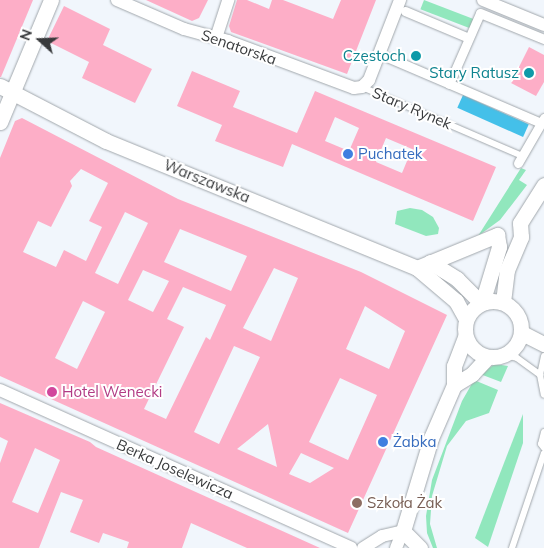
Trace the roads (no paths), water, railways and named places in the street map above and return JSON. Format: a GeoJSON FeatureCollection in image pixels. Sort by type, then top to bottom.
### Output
{"type":"FeatureCollection","features":[{"type":"Feature","properties":{"kind":"street"},"geometry":{"type":"LineString","coordinates":[[0,122],[6,89],[51,0]]}},
{"type":"Feature","properties":{"kind":"street","name":"Senatorska"},"geometry":{"type":"LineString","coordinates":[[117,0],[184,29],[216,38],[347,88],[362,87]]}},
{"type":"Feature","properties":{"kind":"street"},"geometry":{"type":"LineString","coordinates":[[216,38],[228,0]]}},
{"type":"Feature","properties":{"kind":"street"},"geometry":{"type":"LineString","coordinates":[[483,0],[544,25]]}},
{"type":"Feature","properties":{"kind":"street"},"geometry":{"type":"LineString","coordinates":[[403,5],[469,38]]}},
{"type":"Feature","properties":{"kind":"street","name":"Stary Rynek"},"geometry":{"type":"LineString","coordinates":[[362,87],[368,80],[403,5]]}},
{"type":"Feature","properties":{"kind":"street"},"geometry":{"type":"LineString","coordinates":[[449,84],[480,13],[544,39]]}},
{"type":"Feature","properties":{"kind":"street"},"geometry":{"type":"LineString","coordinates":[[387,57],[449,84],[542,120],[520,159]]}},
{"type":"Feature","properties":{"kind":"street","name":"Warszawska"},"geometry":{"type":"LineString","coordinates":[[6,89],[106,141],[457,279],[482,303]]}},
{"type":"Feature","properties":{"kind":"street"},"geometry":{"type":"LineString","coordinates":[[503,302],[507,270],[521,237],[520,223],[544,186]]}},
{"type":"Feature","properties":{"kind":"street"},"geometry":{"type":"LineString","coordinates":[[424,265],[497,235],[506,225],[520,223]]}},
{"type":"Feature","properties":{"kind":"street"},"geometry":{"type":"LineString","coordinates":[[396,548],[403,531],[431,438],[454,385],[454,366],[465,336],[466,318],[482,303],[499,247],[497,235]]}},
{"type":"Feature","properties":{"kind":"street","name":"Warszawska"},"geometry":{"type":"LineString","coordinates":[[424,265],[456,301],[466,318]]}},
{"type":"Feature","properties":{"kind":"street"},"geometry":{"type":"LineString","coordinates":[[465,336],[474,350],[488,357],[506,355],[519,342],[522,333],[518,314],[503,302],[482,303]]}},
{"type":"Feature","properties":{"kind":"street"},"geometry":{"type":"LineString","coordinates":[[522,333],[544,344]]}},
{"type":"Feature","properties":{"kind":"street"},"geometry":{"type":"LineString","coordinates":[[454,385],[472,374],[488,357]]}},
{"type":"Feature","properties":{"kind":"street","name":"Berka Joselewicza"},"geometry":{"type":"LineString","coordinates":[[0,390],[351,548]]}},
{"type":"Feature","properties":{"kind":"street"},"geometry":{"type":"LineString","coordinates":[[363,548],[382,536],[403,531]]}},
{"type":"Feature","properties":{"kind":"street"},"geometry":{"type":"LineString","coordinates":[[403,531],[420,548]]}},
{"type":"Feature","properties":{"kind":"lane","name":"Stary Rynek"},"geometry":{"type":"LineString","coordinates":[[362,87],[520,159]]}},
{"type":"Feature","properties":{"kind":"lane"},"geometry":{"type":"LineString","coordinates":[[506,355],[517,358],[540,375]]}},
{"type":"Feature","properties":{"kind":"lane"},"geometry":{"type":"LineString","coordinates":[[544,356],[540,375],[544,395]]}},
{"type":"Feature","properties":{"kind":"lane"},"geometry":{"type":"LineString","coordinates":[[544,432],[541,444],[544,448]]}},
{"type":"Feature","properties":{"kind":"lane"},"geometry":{"type":"LineString","coordinates":[[512,548],[544,453]]}},
{"type":"Feature","properties":{"kind":"water"},"geometry":{"type":"Polygon","coordinates":[[[463,95],[529,124],[523,137],[457,108],[463,95]]]}},
{"type":"Feature","properties":{"kind":"place","name":"Częstoch"},"geometry":{"type":"Point","coordinates":[416,56]}},
{"type":"Feature","properties":{"kind":"place","name":"Stary Ratusz"},"geometry":{"type":"Point","coordinates":[529,73]}},
{"type":"Feature","properties":{"kind":"place","name":"Puchatek"},"geometry":{"type":"Point","coordinates":[348,154]}},
{"type":"Feature","properties":{"kind":"place","name":"Hotel Wenecki"},"geometry":{"type":"Point","coordinates":[52,392]}},
{"type":"Feature","properties":{"kind":"place","name":"Żabka"},"geometry":{"type":"Point","coordinates":[383,442]}},
{"type":"Feature","properties":{"kind":"place","name":"Szkoła Żak"},"geometry":{"type":"Point","coordinates":[357,503]}}]}
